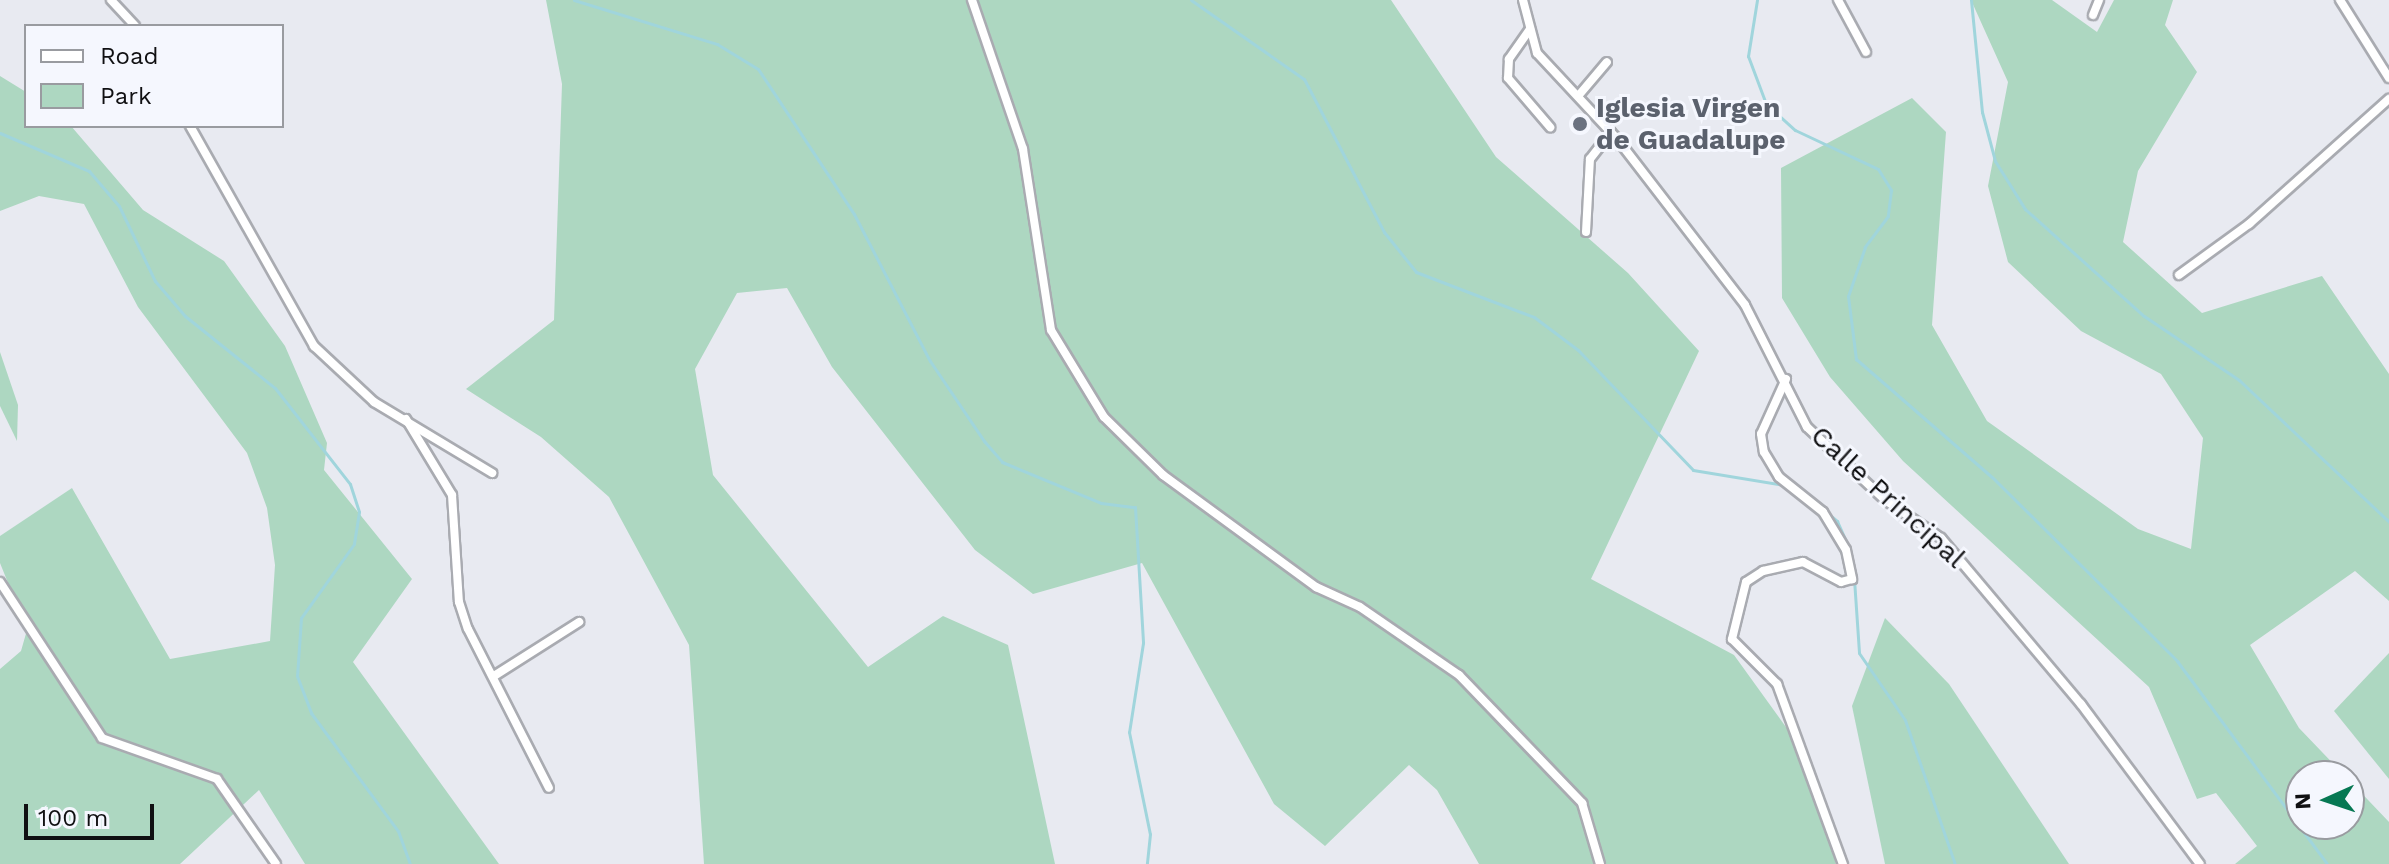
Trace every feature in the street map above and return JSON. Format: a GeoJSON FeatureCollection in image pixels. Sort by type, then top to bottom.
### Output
{"type":"FeatureCollection","features":[{"type":"Feature","properties":{"kind":"street"},"geometry":{"type":"LineString","coordinates":[[111,0],[133,24]]}},
{"type":"Feature","properties":{"kind":"street"},"geometry":{"type":"LineString","coordinates":[[972,0],[1023,149],[1051,330],[1104,417],[1163,475],[1316,587],[1360,607],[1459,675],[1582,803],[1600,864]]}},
{"type":"Feature","properties":{"kind":"street","name":"Calle Principal"},"geometry":{"type":"LineString","coordinates":[[1523,0],[1539,57],[1579,95],[1611,132],[1745,305],[1820,441],[1885,500],[1941,538],[2019,627],[2200,864]]}},
{"type":"Feature","properties":{"kind":"street"},"geometry":{"type":"LineString","coordinates":[[1838,0],[1866,52]]}},
{"type":"Feature","properties":{"kind":"street"},"geometry":{"type":"LineString","coordinates":[[2093,15],[2099,0]]}},
{"type":"Feature","properties":{"kind":"street"},"geometry":{"type":"LineString","coordinates":[[2340,0],[2389,78]]}},
{"type":"Feature","properties":{"kind":"street"},"geometry":{"type":"LineString","coordinates":[[1530,29],[1509,59],[1508,78],[1550,127]]}},
{"type":"Feature","properties":{"kind":"street"},"geometry":{"type":"LineString","coordinates":[[1579,95],[1607,62]]}},
{"type":"Feature","properties":{"kind":"street"},"geometry":{"type":"LineString","coordinates":[[2179,275],[2249,224],[2389,99]]}},
{"type":"Feature","properties":{"kind":"street"},"geometry":{"type":"LineString","coordinates":[[191,128],[314,346],[374,402],[492,473]]}},
{"type":"Feature","properties":{"kind":"street"},"geometry":{"type":"LineString","coordinates":[[1586,232],[1589,163],[1611,132]]}},
{"type":"Feature","properties":{"kind":"street"},"geometry":{"type":"LineString","coordinates":[[1786,379],[1761,434],[1764,452],[1779,477],[1823,512],[1846,550],[1852,579],[1841,582],[1803,562],[1763,571],[1746,582],[1732,639],[1777,684],[1843,864]]}},
{"type":"Feature","properties":{"kind":"street"},"geometry":{"type":"LineString","coordinates":[[406,419],[452,495],[459,602],[549,788]]}},
{"type":"Feature","properties":{"kind":"street"},"geometry":{"type":"LineString","coordinates":[[0,582],[102,738],[217,779],[276,864]]}},
{"type":"Feature","properties":{"kind":"street"},"geometry":{"type":"LineString","coordinates":[[494,676],[579,622]]}},
{"type":"Feature","properties":{"kind":"green space"},"geometry":{"type":"Polygon","coordinates":[[[546,0],[1391,0],[1496,157],[1628,273],[1699,351],[1591,579],[1734,655],[1801,748],[1836,864],[1479,864],[1437,790],[1409,765],[1325,846],[1274,804],[1142,563],[1033,594],[975,550],[832,367],[787,288],[737,293],[695,369],[713,475],[868,667],[943,616],[1008,645],[1055,864],[704,864],[689,645],[609,497],[541,437],[466,389],[554,320],[562,84],[546,0]]]}},
{"type":"Feature","properties":{"kind":"green space"},"geometry":{"type":"Polygon","coordinates":[[[1971,0],[2052,0],[2097,32],[2114,0],[2173,0],[2165,25],[2197,72],[2138,171],[2123,242],[2202,313],[2322,276],[2389,374],[2389,601],[2355,571],[2250,645],[2299,728],[2330,760],[2285,760],[2285,840],[2365,840],[2365,797],[2389,822],[2389,864],[2235,864],[2257,846],[2216,793],[2197,799],[2149,687],[1903,461],[1830,377],[1782,298],[1781,168],[1912,98],[1946,132],[1932,325],[1987,421],[2138,529],[2191,549],[2203,438],[2161,374],[2081,331],[2008,262],[1988,186],[2008,82],[1971,0]]]}},
{"type":"Feature","properties":{"kind":"green space"},"geometry":{"type":"Polygon","coordinates":[[[0,76],[24,91],[24,128],[73,128],[143,210],[224,261],[285,346],[327,443],[324,470],[412,579],[353,662],[499,864],[305,864],[259,790],[180,864],[0,864],[0,669],[21,651],[27,630],[0,563],[0,536],[72,488],[170,659],[270,641],[275,565],[267,508],[247,453],[138,307],[84,204],[39,196],[0,211],[0,76]]]}},
{"type":"Feature","properties":{"kind":"green space"},"geometry":{"type":"Polygon","coordinates":[[[0,352],[18,405],[17,441],[0,406],[0,352]]]}},
{"type":"Feature","properties":{"kind":"green space"},"geometry":{"type":"Polygon","coordinates":[[[1885,618],[1949,684],[2069,864],[1885,864],[1852,706],[1885,618]]]}},
{"type":"Feature","properties":{"kind":"green space"},"geometry":{"type":"Polygon","coordinates":[[[2389,653],[2389,779],[2334,711],[2389,653]]]}},
{"type":"Feature","properties":{"kind":"waterway"},"geometry":{"type":"LineString","coordinates":[[574,0],[717,44],[758,69],[854,214],[930,361],[984,441],[1002,462],[1101,503],[1135,507],[1143,643],[1129,732],[1150,834],[1147,864]]}},
{"type":"Feature","properties":{"kind":"waterway"},"geometry":{"type":"LineString","coordinates":[[1191,0],[1304,79],[1384,232],[1416,272],[1534,317],[1578,350],[1693,470],[1784,485]]}},
{"type":"Feature","properties":{"kind":"waterway"},"geometry":{"type":"LineString","coordinates":[[1757,0],[1748,56],[1766,104],[1795,130],[1878,169],[1891,190],[1888,216],[1865,247],[1848,296],[1856,359],[1993,478],[2177,661],[2327,864]]}},
{"type":"Feature","properties":{"kind":"waterway"},"geometry":{"type":"LineString","coordinates":[[1971,0],[1982,112],[1995,161],[2025,209],[2144,316],[2239,380],[2389,522]]}},
{"type":"Feature","properties":{"kind":"waterway"},"geometry":{"type":"LineString","coordinates":[[0,133],[89,171],[119,206],[155,281],[185,316],[275,388],[350,484],[359,512],[354,544],[301,618],[297,676],[311,713],[398,831],[410,864]]}},
{"type":"Feature","properties":{"kind":"waterway"},"geometry":{"type":"LineString","coordinates":[[1799,489],[1837,521],[1849,548]]}},
{"type":"Feature","properties":{"kind":"waterway"},"geometry":{"type":"LineString","coordinates":[[1854,579],[1859,653],[1905,720],[1955,864]]}},
{"type":"Feature","properties":{"kind":"place","name":"Iglesia Virgen de Guadalupe"},"geometry":{"type":"Point","coordinates":[1580,124]}}]}
